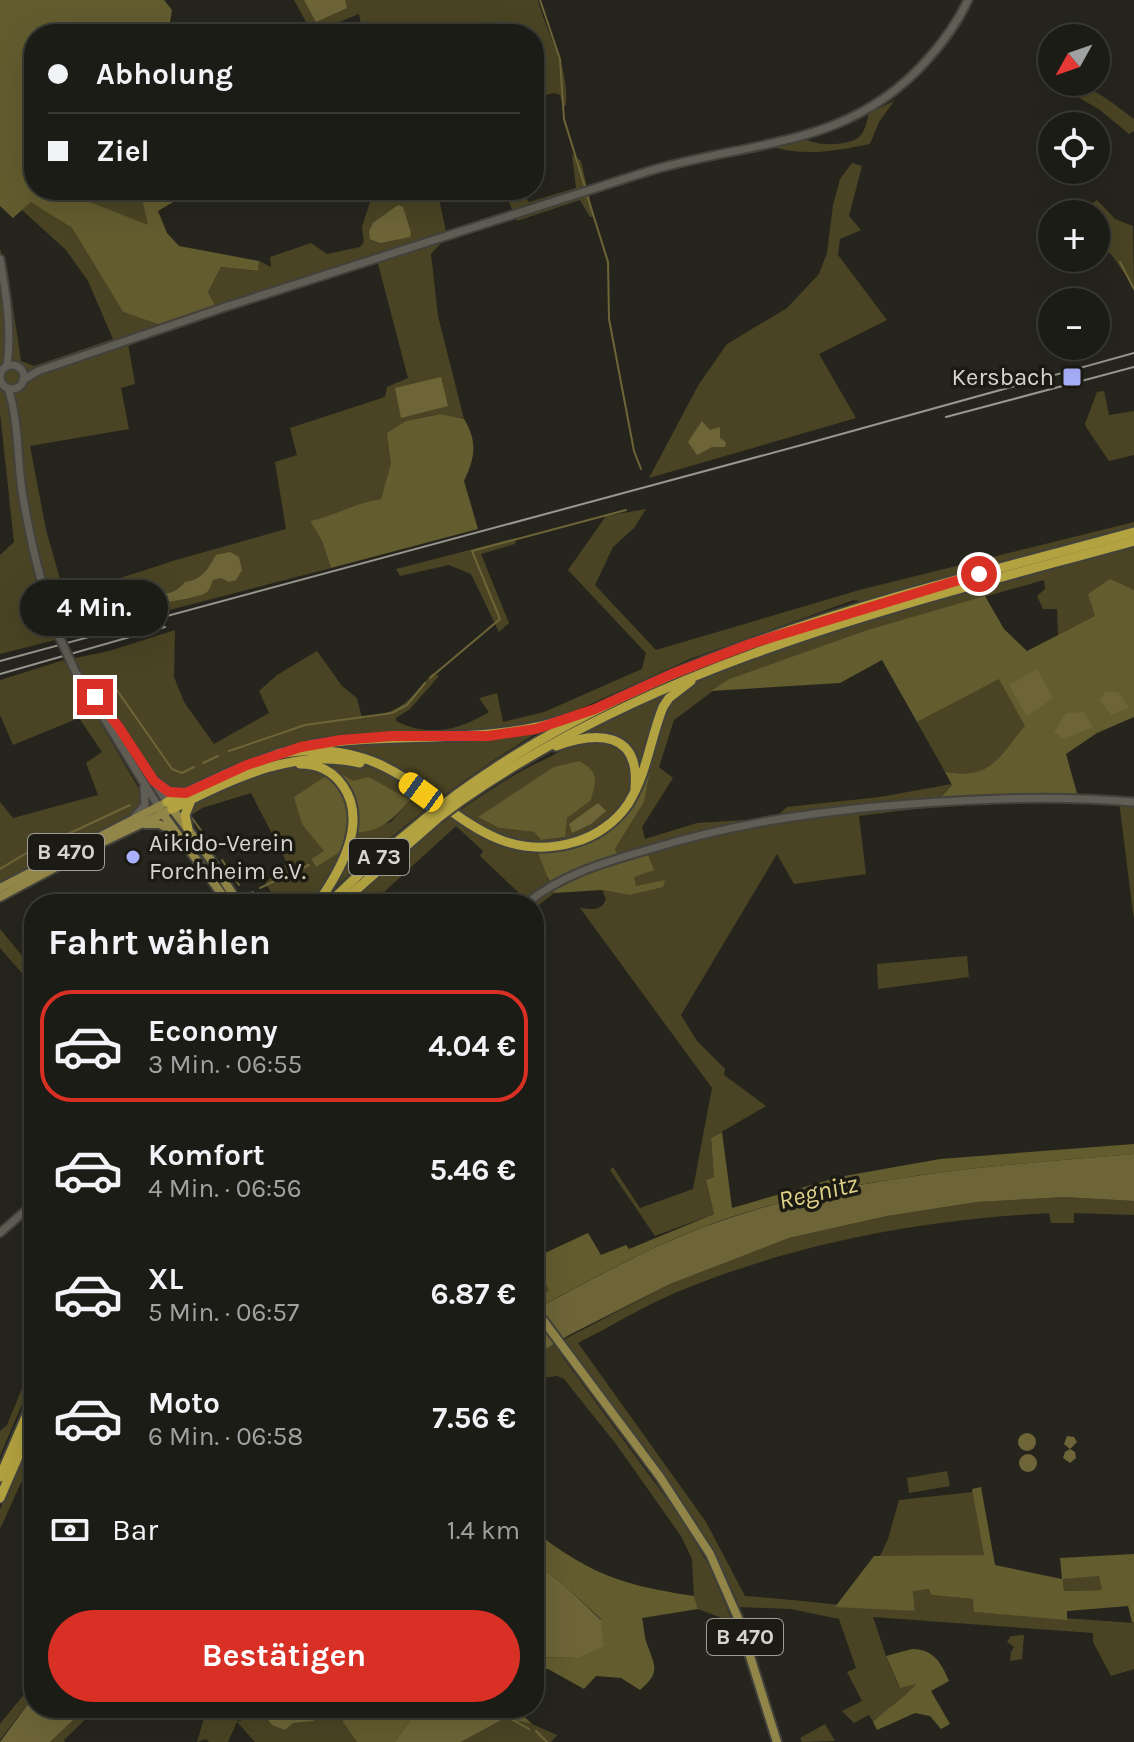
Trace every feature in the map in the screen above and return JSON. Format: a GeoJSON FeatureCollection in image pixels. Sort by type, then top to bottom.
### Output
{"type":"FeatureCollection","features":[{"type":"Feature","properties":{"kind":"highway","name":"A 73"},"geometry":{"type":"LineString","coordinates":[[339,894],[368,866],[518,753],[595,709],[672,674],[790,631],[902,596],[1134,532]]}},
{"type":"Feature","properties":{"kind":"highway","name":"A 73"},"geometry":{"type":"LineString","coordinates":[[459,797],[602,716],[707,670],[867,616],[1134,541]]}},
{"type":"Feature","properties":{"kind":"highway"},"geometry":{"type":"LineString","coordinates":[[278,754],[306,749],[350,754],[390,770],[492,837],[540,848],[560,847],[596,833],[618,817],[642,779],[663,707],[680,688],[707,670]]}},
{"type":"Feature","properties":{"kind":"highway"},"geometry":{"type":"LineString","coordinates":[[165,808],[278,754],[301,747],[392,736],[515,733],[595,709]]}},
{"type":"Feature","properties":{"kind":"highway"},"geometry":{"type":"LineString","coordinates":[[534,753],[576,738],[610,738],[631,755],[635,764],[635,790]]}},
{"type":"Feature","properties":{"kind":"highway"},"geometry":{"type":"LineString","coordinates":[[148,781],[169,792],[189,796],[276,765],[320,757],[362,764],[421,792]]}},
{"type":"Feature","properties":{"kind":"highway"},"geometry":{"type":"LineString","coordinates":[[276,765],[319,767],[339,780],[351,801],[352,826],[348,848],[323,894]]}},
{"type":"Feature","properties":{"kind":"highway"},"geometry":{"type":"LineString","coordinates":[[188,829],[185,815],[189,796]]}},
{"type":"Feature","properties":{"kind":"highway","name":"A 73"},"geometry":{"type":"LineString","coordinates":[[351,894],[435,816]]}},
{"type":"Feature","properties":{"kind":"highway"},"geometry":{"type":"LineString","coordinates":[[0,1477],[24,1433]]}},
{"type":"Feature","properties":{"kind":"highway"},"geometry":{"type":"LineString","coordinates":[[0,1498],[16,1450]]}},
{"type":"Feature","properties":{"kind":"main road"},"geometry":{"type":"LineString","coordinates":[[8,388],[38,371],[222,308],[649,171],[820,132],[854,118],[899,90],[953,29],[968,0]]}},
{"type":"Feature","properties":{"kind":"main road"},"geometry":{"type":"LineString","coordinates":[[0,259],[9,351],[7,366],[0,377],[8,388],[13,405],[32,547],[58,634],[76,674],[118,726],[175,831],[222,894]]}},
{"type":"Feature","properties":{"kind":"main road"},"geometry":{"type":"LineString","coordinates":[[9,351],[19,368],[21,383],[13,405]]}},
{"type":"Feature","properties":{"kind":"main road"},"geometry":{"type":"LineString","coordinates":[[7,366],[38,371]]}},
{"type":"Feature","properties":{"kind":"main road"},"geometry":{"type":"LineString","coordinates":[[148,781],[145,805],[137,821],[159,824],[175,831]]}},
{"type":"Feature","properties":{"kind":"main road"},"geometry":{"type":"LineString","coordinates":[[541,894],[594,866],[704,833],[762,820],[825,811],[979,799],[1047,797],[1134,802]]}},
{"type":"Feature","properties":{"kind":"main road"},"geometry":{"type":"LineString","coordinates":[[165,808],[188,829],[233,894]]}},
{"type":"Feature","properties":{"kind":"main road","name":"B 470"},"geometry":{"type":"LineString","coordinates":[[0,888],[165,808]]}},
{"type":"Feature","properties":{"kind":"main road","name":"B 470"},"geometry":{"type":"LineString","coordinates":[[0,897],[137,821]]}},
{"type":"Feature","properties":{"kind":"main road"},"geometry":{"type":"LineString","coordinates":[[219,890],[226,894]]}},
{"type":"Feature","properties":{"kind":"main road"},"geometry":{"type":"LineString","coordinates":[[0,1233],[24,1212]]}},
{"type":"Feature","properties":{"kind":"main road","name":"B 470"},"geometry":{"type":"LineString","coordinates":[[544,1322],[701,1537],[730,1594],[777,1742]]}},
{"type":"Feature","properties":{"kind":"shaded area"},"geometry":{"type":"Polygon","coordinates":[[[0,0],[164,0],[172,10],[167,24],[24,24],[24,200],[85,200],[148,225],[142,200],[177,200],[158,211],[167,233],[179,246],[259,261],[258,271],[221,267],[208,292],[216,307],[163,326],[123,312],[72,228],[31,202],[13,218],[0,206],[0,0]]]}},
{"type":"Feature","properties":{"kind":"shaded area"},"geometry":{"type":"Polygon","coordinates":[[[294,0],[538,0],[561,64],[566,105],[563,107],[560,95],[544,96],[544,24],[361,24],[359,14],[334,24],[307,24],[294,0]]]}},
{"type":"Feature","properties":{"kind":"shaded area"},"geometry":{"type":"Polygon","coordinates":[[[304,0],[345,0],[347,8],[316,22],[304,0]]]}},
{"type":"Feature","properties":{"kind":"shaded area"},"geometry":{"type":"Polygon","coordinates":[[[1076,96],[1102,96],[1134,119],[1134,131],[1129,134],[1110,118],[1110,112],[1100,110],[1076,96]]]}},
{"type":"Feature","properties":{"kind":"shaded area"},"geometry":{"type":"Polygon","coordinates":[[[894,101],[879,122],[870,144],[807,152],[770,146],[805,139],[824,144],[853,141],[862,133],[869,113],[894,101]]]}},
{"type":"Feature","properties":{"kind":"shaded area"},"geometry":{"type":"Polygon","coordinates":[[[572,154],[581,161],[594,217],[590,217],[580,200],[517,221],[508,200],[544,200],[576,188],[572,154]]]}},
{"type":"Feature","properties":{"kind":"shaded area"},"geometry":{"type":"Polygon","coordinates":[[[852,163],[862,166],[849,216],[861,230],[840,239],[838,255],[887,320],[819,354],[856,418],[649,478],[699,384],[727,344],[787,308],[819,274],[827,253],[840,179],[852,163]]]}},
{"type":"Feature","properties":{"kind":"shaded area"},"geometry":{"type":"Polygon","coordinates":[[[85,200],[142,200],[149,226],[85,200]]]}},
{"type":"Feature","properties":{"kind":"shaded area"},"geometry":{"type":"Polygon","coordinates":[[[371,200],[439,200],[447,236],[431,254],[438,316],[464,419],[439,414],[406,421],[381,499],[310,521],[322,541],[331,568],[66,637],[64,632],[54,636],[55,640],[0,654],[0,555],[14,542],[0,413],[0,248],[21,361],[34,366],[113,339],[88,281],[66,250],[22,210],[31,201],[72,228],[123,312],[163,326],[127,338],[135,384],[121,388],[129,429],[30,446],[46,530],[65,596],[286,529],[275,462],[297,455],[290,428],[385,397],[387,387],[408,378],[376,256],[216,307],[208,292],[221,267],[257,271],[259,261],[271,267],[270,257],[311,243],[327,254],[360,247],[364,242],[362,227],[371,200]]]}},
{"type":"Feature","properties":{"kind":"shaded area"},"geometry":{"type":"Polygon","coordinates":[[[398,205],[403,207],[410,237],[380,243],[370,239],[369,231],[373,223],[398,205]]]}},
{"type":"Feature","properties":{"kind":"shaded area"},"geometry":{"type":"Polygon","coordinates":[[[1110,214],[1133,226],[1134,287],[1111,254],[1110,214]]]}},
{"type":"Feature","properties":{"kind":"shaded area"},"geometry":{"type":"Polygon","coordinates":[[[441,377],[448,406],[401,418],[395,388],[441,377]]]}},
{"type":"Feature","properties":{"kind":"shaded area"},"geometry":{"type":"Polygon","coordinates":[[[1104,391],[1109,415],[1134,411],[1134,455],[1109,461],[1086,427],[1097,392],[1104,391]]]}},
{"type":"Feature","properties":{"kind":"shaded area"},"geometry":{"type":"Polygon","coordinates":[[[440,414],[464,419],[471,435],[473,457],[464,481],[478,529],[331,568],[322,541],[310,521],[381,499],[391,464],[387,433],[406,421],[440,414]]]}},
{"type":"Feature","properties":{"kind":"shaded area"},"geometry":{"type":"Polygon","coordinates":[[[702,421],[710,430],[720,427],[720,438],[726,442],[725,447],[712,447],[697,455],[688,442],[702,421]]]}},
{"type":"Feature","properties":{"kind":"shaded area"},"geometry":{"type":"Polygon","coordinates":[[[646,509],[634,528],[613,547],[595,585],[656,650],[863,589],[1134,522],[1134,526],[861,602],[854,600],[690,659],[541,724],[540,731],[480,770],[397,832],[329,894],[272,894],[265,883],[287,863],[251,793],[202,808],[188,817],[172,790],[155,779],[119,721],[77,671],[80,669],[75,658],[109,651],[175,630],[174,677],[184,702],[214,744],[269,713],[259,691],[277,675],[317,651],[342,686],[357,698],[362,718],[396,709],[433,673],[439,676],[396,721],[421,729],[455,727],[489,712],[479,698],[497,693],[503,722],[544,712],[642,669],[646,653],[568,570],[606,516],[646,509]],[[369,777],[324,851],[311,859],[316,867],[348,832],[391,822],[409,801],[369,777]]]}},
{"type":"Feature","properties":{"kind":"shaded area"},"geometry":{"type":"Polygon","coordinates":[[[516,538],[515,544],[481,554],[509,623],[499,632],[471,574],[449,565],[400,576],[396,569],[516,538]]]}},
{"type":"Feature","properties":{"kind":"shaded area"},"geometry":{"type":"Polygon","coordinates":[[[1134,546],[1134,590],[1096,616],[1058,635],[1057,609],[1043,609],[1037,596],[1045,589],[1044,580],[867,630],[729,679],[674,720],[659,767],[673,778],[642,827],[645,839],[697,823],[775,818],[787,807],[880,797],[952,784],[931,807],[859,816],[866,874],[794,884],[777,854],[681,1015],[697,1041],[725,1069],[724,1075],[766,1106],[711,1138],[714,1177],[706,1180],[714,1214],[655,1236],[610,1170],[613,1167],[640,1208],[693,1189],[712,1088],[580,908],[596,909],[602,906],[606,899],[602,890],[629,895],[636,887],[633,877],[647,855],[621,863],[615,849],[644,802],[648,774],[624,818],[601,836],[576,846],[547,878],[554,893],[544,901],[544,894],[516,894],[518,892],[480,856],[483,851],[456,826],[382,894],[359,894],[448,819],[513,776],[572,744],[587,732],[702,676],[866,620],[1134,546]],[[478,817],[499,828],[534,832],[541,840],[565,837],[478,817]]]}},
{"type":"Feature","properties":{"kind":"shaded area"},"geometry":{"type":"Polygon","coordinates":[[[230,552],[239,557],[242,570],[236,580],[213,580],[204,594],[128,613],[119,610],[116,599],[123,591],[138,585],[169,593],[200,576],[216,555],[230,552]]]}},
{"type":"Feature","properties":{"kind":"shaded area"},"geometry":{"type":"Polygon","coordinates":[[[1110,579],[1134,590],[1134,717],[1097,733],[1066,754],[1078,797],[1017,797],[983,804],[931,807],[952,785],[945,772],[984,769],[1000,757],[1025,726],[999,679],[917,722],[882,660],[840,683],[711,691],[729,679],[867,630],[985,596],[1004,629],[1027,651],[1095,616],[1088,594],[1110,579]]]}},
{"type":"Feature","properties":{"kind":"shaded area"},"geometry":{"type":"Polygon","coordinates":[[[64,660],[142,794],[143,802],[133,814],[0,885],[0,802],[13,818],[98,795],[86,763],[102,752],[79,718],[13,745],[0,715],[0,680],[64,660]]]}},
{"type":"Feature","properties":{"kind":"shaded area"},"geometry":{"type":"Polygon","coordinates":[[[1037,669],[1053,698],[1027,717],[1009,685],[1037,669]]]}},
{"type":"Feature","properties":{"kind":"shaded area"},"geometry":{"type":"Polygon","coordinates":[[[999,678],[1026,726],[1000,757],[984,769],[945,772],[917,722],[999,678]]]}},
{"type":"Feature","properties":{"kind":"shaded area"},"geometry":{"type":"Polygon","coordinates":[[[1106,692],[1118,692],[1129,708],[1111,715],[1099,699],[1106,692]]]}},
{"type":"Feature","properties":{"kind":"shaded area"},"geometry":{"type":"Polygon","coordinates":[[[1084,712],[1093,727],[1064,739],[1054,732],[1066,713],[1084,712]]]}},
{"type":"Feature","properties":{"kind":"shaded area"},"geometry":{"type":"Polygon","coordinates":[[[579,761],[593,773],[594,787],[591,800],[567,818],[565,837],[541,840],[534,832],[499,828],[478,817],[554,767],[579,761]]]}},
{"type":"Feature","properties":{"kind":"shaded area"},"geometry":{"type":"Polygon","coordinates":[[[335,770],[353,781],[369,777],[410,800],[376,829],[348,832],[340,852],[316,867],[311,859],[324,851],[302,824],[294,797],[335,770]]]}},
{"type":"Feature","properties":{"kind":"shaded area"},"geometry":{"type":"Polygon","coordinates":[[[650,770],[644,802],[615,849],[621,863],[648,855],[654,870],[634,877],[636,886],[665,880],[663,887],[629,895],[602,890],[554,893],[538,853],[579,844],[608,830],[630,807],[650,770]]]}},
{"type":"Feature","properties":{"kind":"shaded area"},"geometry":{"type":"Polygon","coordinates":[[[1119,801],[1134,802],[1134,918],[1133,913],[1119,801]]]}},
{"type":"Feature","properties":{"kind":"shaded area"},"geometry":{"type":"Polygon","coordinates":[[[598,803],[606,811],[591,824],[572,833],[569,824],[598,803]]]}},
{"type":"Feature","properties":{"kind":"shaded area"},"geometry":{"type":"Polygon","coordinates":[[[0,929],[24,958],[24,976],[0,948],[0,929]]]}},
{"type":"Feature","properties":{"kind":"shaded area"},"geometry":{"type":"Polygon","coordinates":[[[967,956],[969,977],[878,989],[877,964],[967,956]]]}},
{"type":"Feature","properties":{"kind":"shaded area"},"geometry":{"type":"Polygon","coordinates":[[[722,1132],[732,1208],[839,1177],[940,1159],[1134,1144],[1134,1154],[922,1175],[869,1183],[765,1207],[669,1241],[544,1304],[544,1294],[549,1290],[544,1283],[544,1253],[588,1233],[601,1255],[626,1245],[629,1249],[714,1214],[706,1180],[714,1177],[711,1138],[722,1132]]]}},
{"type":"Feature","properties":{"kind":"shaded area"},"geometry":{"type":"Polygon","coordinates":[[[1134,1154],[1134,1201],[1064,1197],[977,1202],[887,1216],[789,1238],[670,1284],[544,1350],[544,1305],[692,1232],[817,1194],[869,1183],[975,1168],[1134,1154]]]}},
{"type":"Feature","properties":{"kind":"shaded area"},"geometry":{"type":"Polygon","coordinates":[[[1064,1197],[1134,1201],[1134,1215],[1074,1213],[1074,1223],[1051,1223],[1049,1213],[1001,1216],[859,1237],[720,1275],[650,1304],[578,1343],[706,1522],[745,1596],[915,1611],[913,1590],[929,1589],[931,1595],[973,1599],[975,1612],[1134,1623],[1134,1669],[1111,1676],[1093,1642],[1093,1633],[873,1617],[899,1687],[917,1683],[873,1722],[869,1715],[854,1723],[842,1711],[862,1701],[847,1672],[856,1668],[839,1619],[791,1609],[740,1607],[697,1523],[568,1348],[561,1355],[686,1525],[710,1568],[731,1618],[727,1620],[698,1609],[694,1596],[692,1559],[681,1536],[616,1444],[564,1379],[557,1376],[544,1378],[544,1350],[670,1284],[789,1238],[887,1216],[977,1202],[1064,1197]]]}},
{"type":"Feature","properties":{"kind":"shaded area"},"geometry":{"type":"Polygon","coordinates":[[[24,1383],[24,1400],[0,1456],[0,1431],[7,1425],[24,1383]]]}},
{"type":"Feature","properties":{"kind":"shaded area"},"geometry":{"type":"Polygon","coordinates":[[[1027,1433],[1036,1442],[1027,1451],[1018,1442],[1027,1433]]]}},
{"type":"Feature","properties":{"kind":"shaded area"},"geometry":{"type":"Polygon","coordinates":[[[1067,1436],[1074,1437],[1077,1442],[1070,1449],[1064,1444],[1067,1436]]]}},
{"type":"Feature","properties":{"kind":"shaded area"},"geometry":{"type":"Polygon","coordinates":[[[1070,1449],[1075,1452],[1076,1458],[1070,1463],[1063,1458],[1070,1449]]]}},
{"type":"Feature","properties":{"kind":"shaded area"},"geometry":{"type":"Polygon","coordinates":[[[1028,1454],[1037,1463],[1028,1472],[1019,1463],[1028,1454]]]}},
{"type":"Feature","properties":{"kind":"shaded area"},"geometry":{"type":"Polygon","coordinates":[[[24,1456],[24,1476],[0,1529],[0,1509],[24,1456]]]}},
{"type":"Feature","properties":{"kind":"shaded area"},"geometry":{"type":"Polygon","coordinates":[[[947,1471],[950,1486],[909,1493],[907,1478],[947,1471]]]}},
{"type":"Feature","properties":{"kind":"shaded area"},"geometry":{"type":"Polygon","coordinates":[[[981,1487],[995,1565],[1062,1579],[1060,1558],[1134,1554],[1134,1623],[1128,1606],[1067,1611],[1067,1620],[974,1612],[973,1599],[931,1595],[929,1589],[913,1591],[915,1611],[835,1607],[874,1556],[984,1555],[972,1489],[981,1487]],[[1099,1576],[1063,1579],[1064,1591],[1102,1590],[1099,1576]]]}},
{"type":"Feature","properties":{"kind":"shaded area"},"geometry":{"type":"Polygon","coordinates":[[[973,1492],[984,1555],[879,1558],[899,1500],[973,1492]]]}},
{"type":"Feature","properties":{"kind":"shaded area"},"geometry":{"type":"Polygon","coordinates":[[[544,1538],[573,1558],[609,1576],[694,1596],[698,1609],[642,1618],[654,1674],[640,1690],[621,1678],[596,1676],[584,1689],[544,1670],[544,1657],[578,1658],[601,1619],[544,1570],[544,1538]]]}},
{"type":"Feature","properties":{"kind":"shaded area"},"geometry":{"type":"Polygon","coordinates":[[[544,1570],[601,1620],[604,1646],[578,1658],[544,1657],[544,1570]]]}},
{"type":"Feature","properties":{"kind":"shaded area"},"geometry":{"type":"Polygon","coordinates":[[[1099,1575],[1102,1590],[1064,1591],[1063,1579],[1099,1575]]]}},
{"type":"Feature","properties":{"kind":"shaded area"},"geometry":{"type":"Polygon","coordinates":[[[1024,1635],[1022,1659],[1010,1661],[1014,1647],[1007,1642],[1011,1636],[1024,1635]]]}},
{"type":"Feature","properties":{"kind":"shaded area"},"geometry":{"type":"Polygon","coordinates":[[[912,1649],[931,1654],[946,1674],[949,1681],[931,1691],[950,1724],[941,1729],[930,1716],[915,1713],[877,1730],[873,1722],[916,1684],[900,1688],[886,1656],[912,1649]]]}},
{"type":"Feature","properties":{"kind":"shaded area"},"geometry":{"type":"Polygon","coordinates":[[[24,1694],[24,1709],[0,1740],[0,1724],[24,1694]]]}},
{"type":"Feature","properties":{"kind":"shaded area"},"geometry":{"type":"Polygon","coordinates":[[[24,1710],[24,1718],[75,1718],[50,1742],[0,1742],[24,1710]]]}},
{"type":"Feature","properties":{"kind":"shaded area"},"geometry":{"type":"Polygon","coordinates":[[[75,1718],[87,1718],[65,1742],[50,1742],[75,1718]]]}},
{"type":"Feature","properties":{"kind":"shaded area"},"geometry":{"type":"Polygon","coordinates":[[[204,1718],[237,1718],[237,1721],[278,1718],[302,1722],[314,1718],[347,1718],[342,1721],[357,1742],[255,1742],[237,1722],[228,1742],[209,1742],[206,1739],[197,1742],[204,1718]]]}},
{"type":"Feature","properties":{"kind":"shaded area"},"geometry":{"type":"Polygon","coordinates":[[[267,1718],[316,1718],[293,1723],[285,1730],[272,1725],[267,1718]]]}},
{"type":"Feature","properties":{"kind":"shaded area"},"geometry":{"type":"Polygon","coordinates":[[[346,1718],[412,1718],[394,1742],[357,1742],[342,1721],[346,1718]]]}},
{"type":"Feature","properties":{"kind":"shaded area"},"geometry":{"type":"Polygon","coordinates":[[[412,1718],[505,1718],[461,1742],[394,1742],[412,1718]]]}},
{"type":"Feature","properties":{"kind":"shaded area"},"geometry":{"type":"Polygon","coordinates":[[[505,1718],[532,1724],[557,1735],[551,1742],[461,1742],[505,1718]]]}},
{"type":"Feature","properties":{"kind":"shaded area"},"geometry":{"type":"Polygon","coordinates":[[[505,1718],[526,1718],[532,1724],[505,1718]]]}},
{"type":"Feature","properties":{"kind":"shaded area"},"geometry":{"type":"Polygon","coordinates":[[[825,1724],[835,1741],[802,1742],[800,1738],[825,1724]]]}},
{"type":"Feature","properties":{"kind":"waterway"},"geometry":{"type":"LineString","coordinates":[[540,0],[560,59],[564,119],[585,187]]}},
{"type":"Feature","properties":{"kind":"waterway"},"geometry":{"type":"LineString","coordinates":[[587,195],[608,262],[609,319],[634,451],[641,469]]}},
{"type":"Feature","properties":{"kind":"waterway"},"geometry":{"type":"LineString","coordinates":[[1120,262],[1134,289]]}},
{"type":"Feature","properties":{"kind":"waterway"},"geometry":{"type":"LineString","coordinates":[[430,678],[500,619],[472,551],[626,510]]}},
{"type":"Feature","properties":{"kind":"waterway"},"geometry":{"type":"LineString","coordinates":[[112,683],[172,769],[182,773],[194,767]]}},
{"type":"Feature","properties":{"kind":"waterway"},"geometry":{"type":"LineString","coordinates":[[229,751],[305,725],[392,713],[407,705],[425,683]]}},
{"type":"Feature","properties":{"kind":"waterway"},"geometry":{"type":"LineString","coordinates":[[203,763],[218,756]]}},
{"type":"Feature","properties":{"kind":"waterway"},"geometry":{"type":"LineString","coordinates":[[36,849],[130,805]]}},
{"type":"Feature","properties":{"kind":"waterway"},"geometry":{"type":"LineString","coordinates":[[192,818],[213,847]]}},
{"type":"Feature","properties":{"kind":"waterway"},"geometry":{"type":"LineString","coordinates":[[0,869],[30,851]]}},
{"type":"Feature","properties":{"kind":"waterway"},"geometry":{"type":"LineString","coordinates":[[222,860],[239,885]]}},
{"type":"Feature","properties":{"kind":"waterway"},"geometry":{"type":"LineString","coordinates":[[260,888],[309,865]]}},
{"type":"Feature","properties":{"kind":"waterway"},"geometry":{"type":"LineString","coordinates":[[248,894],[253,892]]}},
{"type":"Feature","properties":{"kind":"waterway"},"geometry":{"type":"LineString","coordinates":[[509,1718],[529,1729]]}},
{"type":"Feature","properties":{"kind":"waterway"},"geometry":{"type":"LineString","coordinates":[[536,1731],[547,1742]]}},
{"type":"Feature","properties":{"kind":"railway"},"geometry":{"type":"LineString","coordinates":[[0,661],[1134,353]]}},
{"type":"Feature","properties":{"kind":"railway"},"geometry":{"type":"LineString","coordinates":[[946,417],[1134,367]]}},
{"type":"Feature","properties":{"kind":"railway"},"geometry":{"type":"LineString","coordinates":[[0,674],[165,627]]}},
{"type":"Feature","properties":{"kind":"place","name":"Kersbach"},"geometry":{"type":"Point","coordinates":[1072,377]}},
{"type":"Feature","properties":{"kind":"place","name":"Aikido-Verein Forchheim e.V."},"geometry":{"type":"Point","coordinates":[133,857]}},
{"type":"Feature","properties":{"kind":"route"},"geometry":{"type":"LineString","coordinates":[[95,697],[154,781],[169,792],[186,793],[247,765],[301,747],[392,736],[488,736],[536,729],[595,709],[672,674],[750,644],[979,574]]}},
{"type":"Feature","properties":{"kind":"water label","name":"Regnitz"},"geometry":{"type":"Point","coordinates":[818,1192]}}]}
